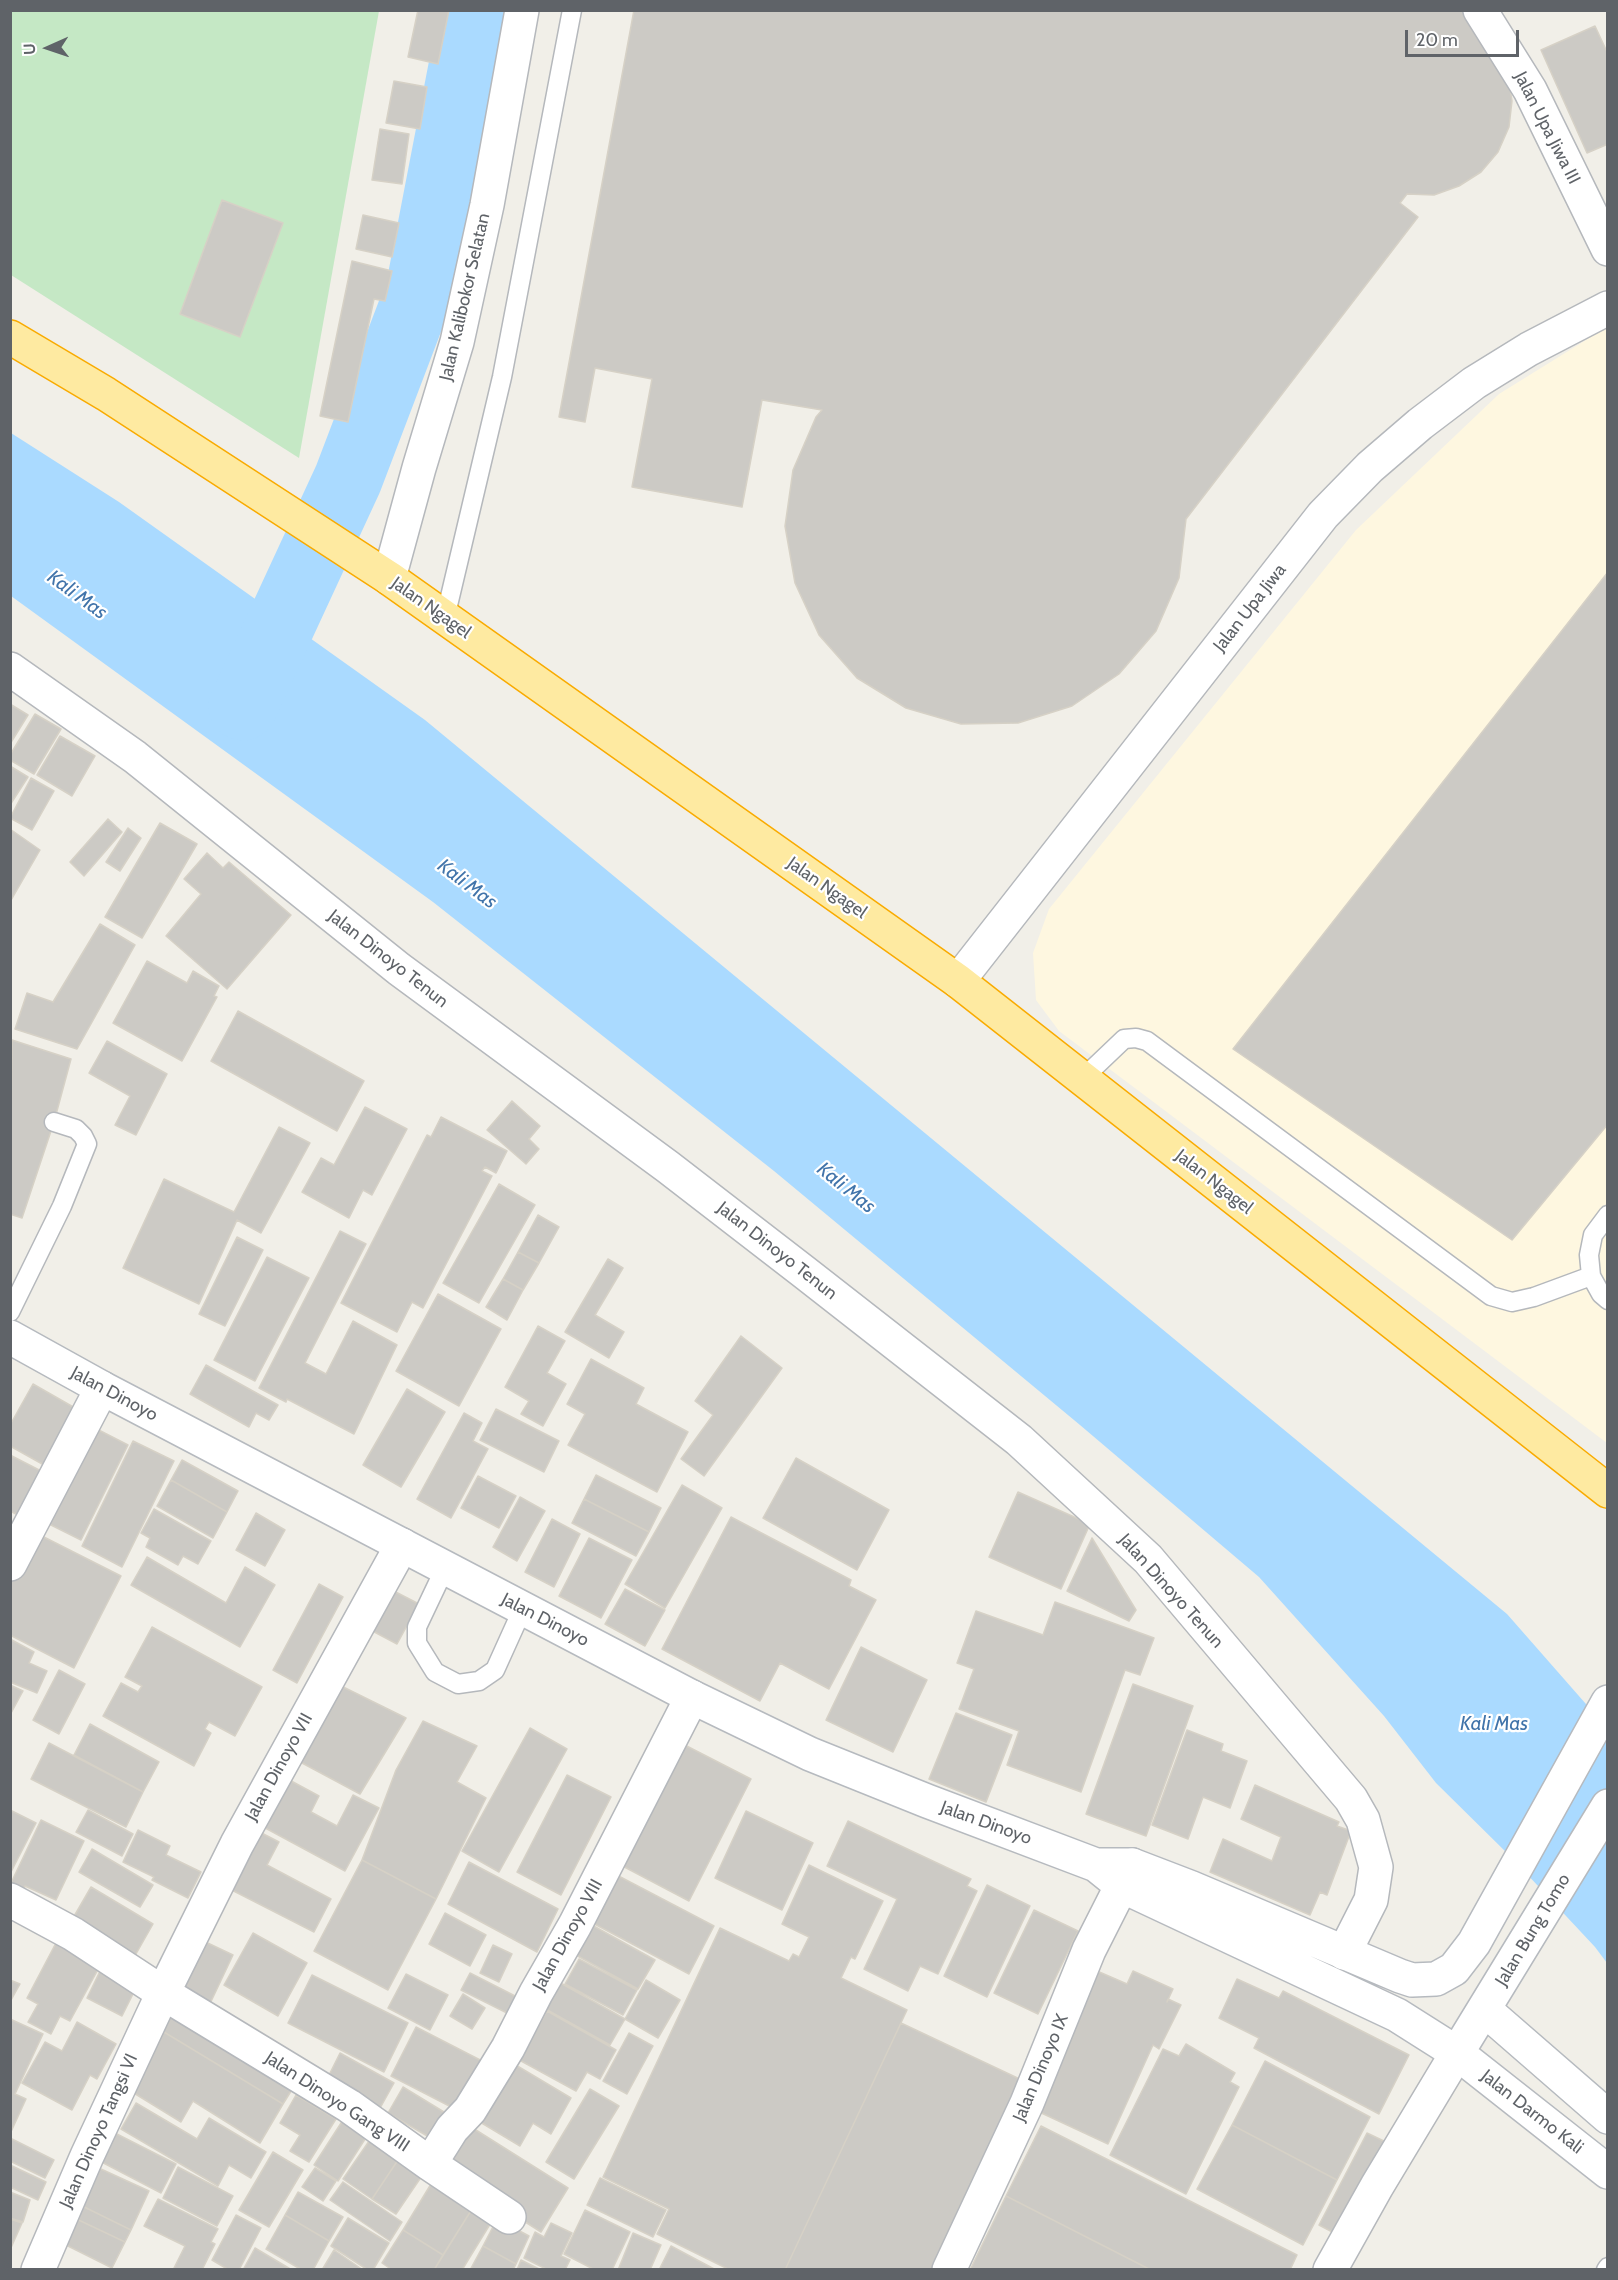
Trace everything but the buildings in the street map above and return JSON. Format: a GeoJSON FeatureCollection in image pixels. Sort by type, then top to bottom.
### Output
{"type":"FeatureCollection","features":[{"type":"Feature","properties":{"kind":"highway","name":"Jalan Ngagel"},"geometry":{"type":"LineString","coordinates":[[10,337],[106,394],[389,578],[958,981],[1608,1491]]}},
{"type":"Feature","properties":{"kind":"street","name":"Jalan Kalibokor Selatan"},"geometry":{"type":"LineString","coordinates":[[389,578],[457,342],[487,205],[522,10]]}},
{"type":"Feature","properties":{"kind":"street","name":"Jalan Upa Jiwa III"},"geometry":{"type":"LineString","coordinates":[[1480,10],[1530,90],[1608,249]]}},
{"type":"Feature","properties":{"kind":"street","name":"Jalan Upa Jiwa"},"geometry":{"type":"LineString","coordinates":[[958,981],[1323,515],[1370,467],[1474,382],[1529,349],[1608,308]]}},
{"type":"Feature","properties":{"kind":"street","name":"Jalan Dinoyo Tenun"},"geometry":{"type":"LineString","coordinates":[[10,669],[135,758],[399,969],[668,1167],[1019,1440],[1148,1559],[1351,1799],[1362,1820],[1376,1867],[1371,1900],[1344,1953]]}},
{"type":"Feature","properties":{"kind":"street","name":"Jalan Dinoyo"},"geometry":{"type":"LineString","coordinates":[[10,1337],[102,1388],[692,1697],[810,1754],[1127,1876],[1397,2015],[1457,2053]]}},
{"type":"Feature","properties":{"kind":"street"},"geometry":{"type":"LineString","coordinates":[[10,1564],[102,1388]]}},
{"type":"Feature","properties":{"kind":"street","name":"Jalan Dinoyo VII"},"geometry":{"type":"LineString","coordinates":[[163,1993],[242,1834],[402,1545]]}},
{"type":"Feature","properties":{"kind":"street","name":"Jalan Dinoyo VIII"},"geometry":{"type":"LineString","coordinates":[[430,2164],[452,2129],[470,2110],[508,2048],[591,1894],[692,1697]]}},
{"type":"Feature","properties":{"kind":"street","name":"Jalan Dinoyo"},"geometry":{"type":"LineString","coordinates":[[1127,1876],[1192,1888],[1400,1976],[1412,1980],[1436,1979],[1454,1969],[1474,1943],[1608,1702]]}},
{"type":"Feature","properties":{"kind":"street","name":"Jalan Bung Tomo"},"geometry":{"type":"LineString","coordinates":[[1330,2270],[1377,2186],[1608,1806]]}},
{"type":"Feature","properties":{"kind":"street","name":"Jalan Dinoyo IX"},"geometry":{"type":"LineString","coordinates":[[948,2270],[1027,2103],[1089,1950],[1127,1876]]}},
{"type":"Feature","properties":{"kind":"street","name":"Jalan Dinoyo Gang VIII"},"geometry":{"type":"LineString","coordinates":[[10,1900],[73,1934],[163,1993],[349,2106],[509,2217]]}},
{"type":"Feature","properties":{"kind":"street","name":"Jalan Dinoyo Tangsi VI"},"geometry":{"type":"LineString","coordinates":[[38,2270],[87,2156],[163,1993]]}},
{"type":"Feature","properties":{"kind":"street"},"geometry":{"type":"LineString","coordinates":[[1485,2010],[1608,2117]]}},
{"type":"Feature","properties":{"kind":"street","name":"Jalan Darmo Kali"},"geometry":{"type":"LineString","coordinates":[[1457,2053],[1608,2172]]}},
{"type":"Feature","properties":{"kind":"lane"},"geometry":{"type":"LineString","coordinates":[[445,618],[502,377],[572,10]]}},
{"type":"Feature","properties":{"kind":"lane"},"geometry":{"type":"LineString","coordinates":[[1082,1079],[1124,1039],[1136,1038],[1147,1041],[1491,1296],[1512,1302],[1523,1300],[1591,1276]]}},
{"type":"Feature","properties":{"kind":"lane"},"geometry":{"type":"LineString","coordinates":[[10,1312],[62,1206],[87,1144],[76,1129],[54,1122]]}},
{"type":"Feature","properties":{"kind":"lane"},"geometry":{"type":"LineString","coordinates":[[1608,1215],[1593,1235],[1589,1255],[1591,1276],[1601,1294],[1608,1300]]}},
{"type":"Feature","properties":{"kind":"lane"},"geometry":{"type":"LineString","coordinates":[[445,1568],[417,1627],[417,1643],[435,1672],[458,1684],[479,1681],[495,1670],[523,1608]]}},
{"type":"Feature","properties":{"kind":"shaded area"},"geometry":{"type":"Polygon","coordinates":[[[1607,327],[1607,1443],[1059,1031],[1036,1000],[1033,953],[1049,909],[1356,530],[1499,394],[1607,327]]]}},
{"type":"Feature","properties":{"kind":"green space"},"geometry":{"type":"Polygon","coordinates":[[[10,11],[379,11],[299,458],[11,275],[10,11]]]}},
{"type":"Feature","properties":{"kind":"water","name":"Kali Mas"},"geometry":{"type":"Polygon","coordinates":[[[11,433],[119,502],[425,720],[1507,1614],[1607,1728],[1607,1963],[1595,1947],[1510,1856],[1436,1783],[1384,1716],[1259,1577],[774,1171],[433,902],[11,596],[11,433]]]}},
{"type":"Feature","properties":{"kind":"waterway"},"geometry":{"type":"LineString","coordinates":[[243,706],[348,479],[420,290],[474,10]]}}]}
